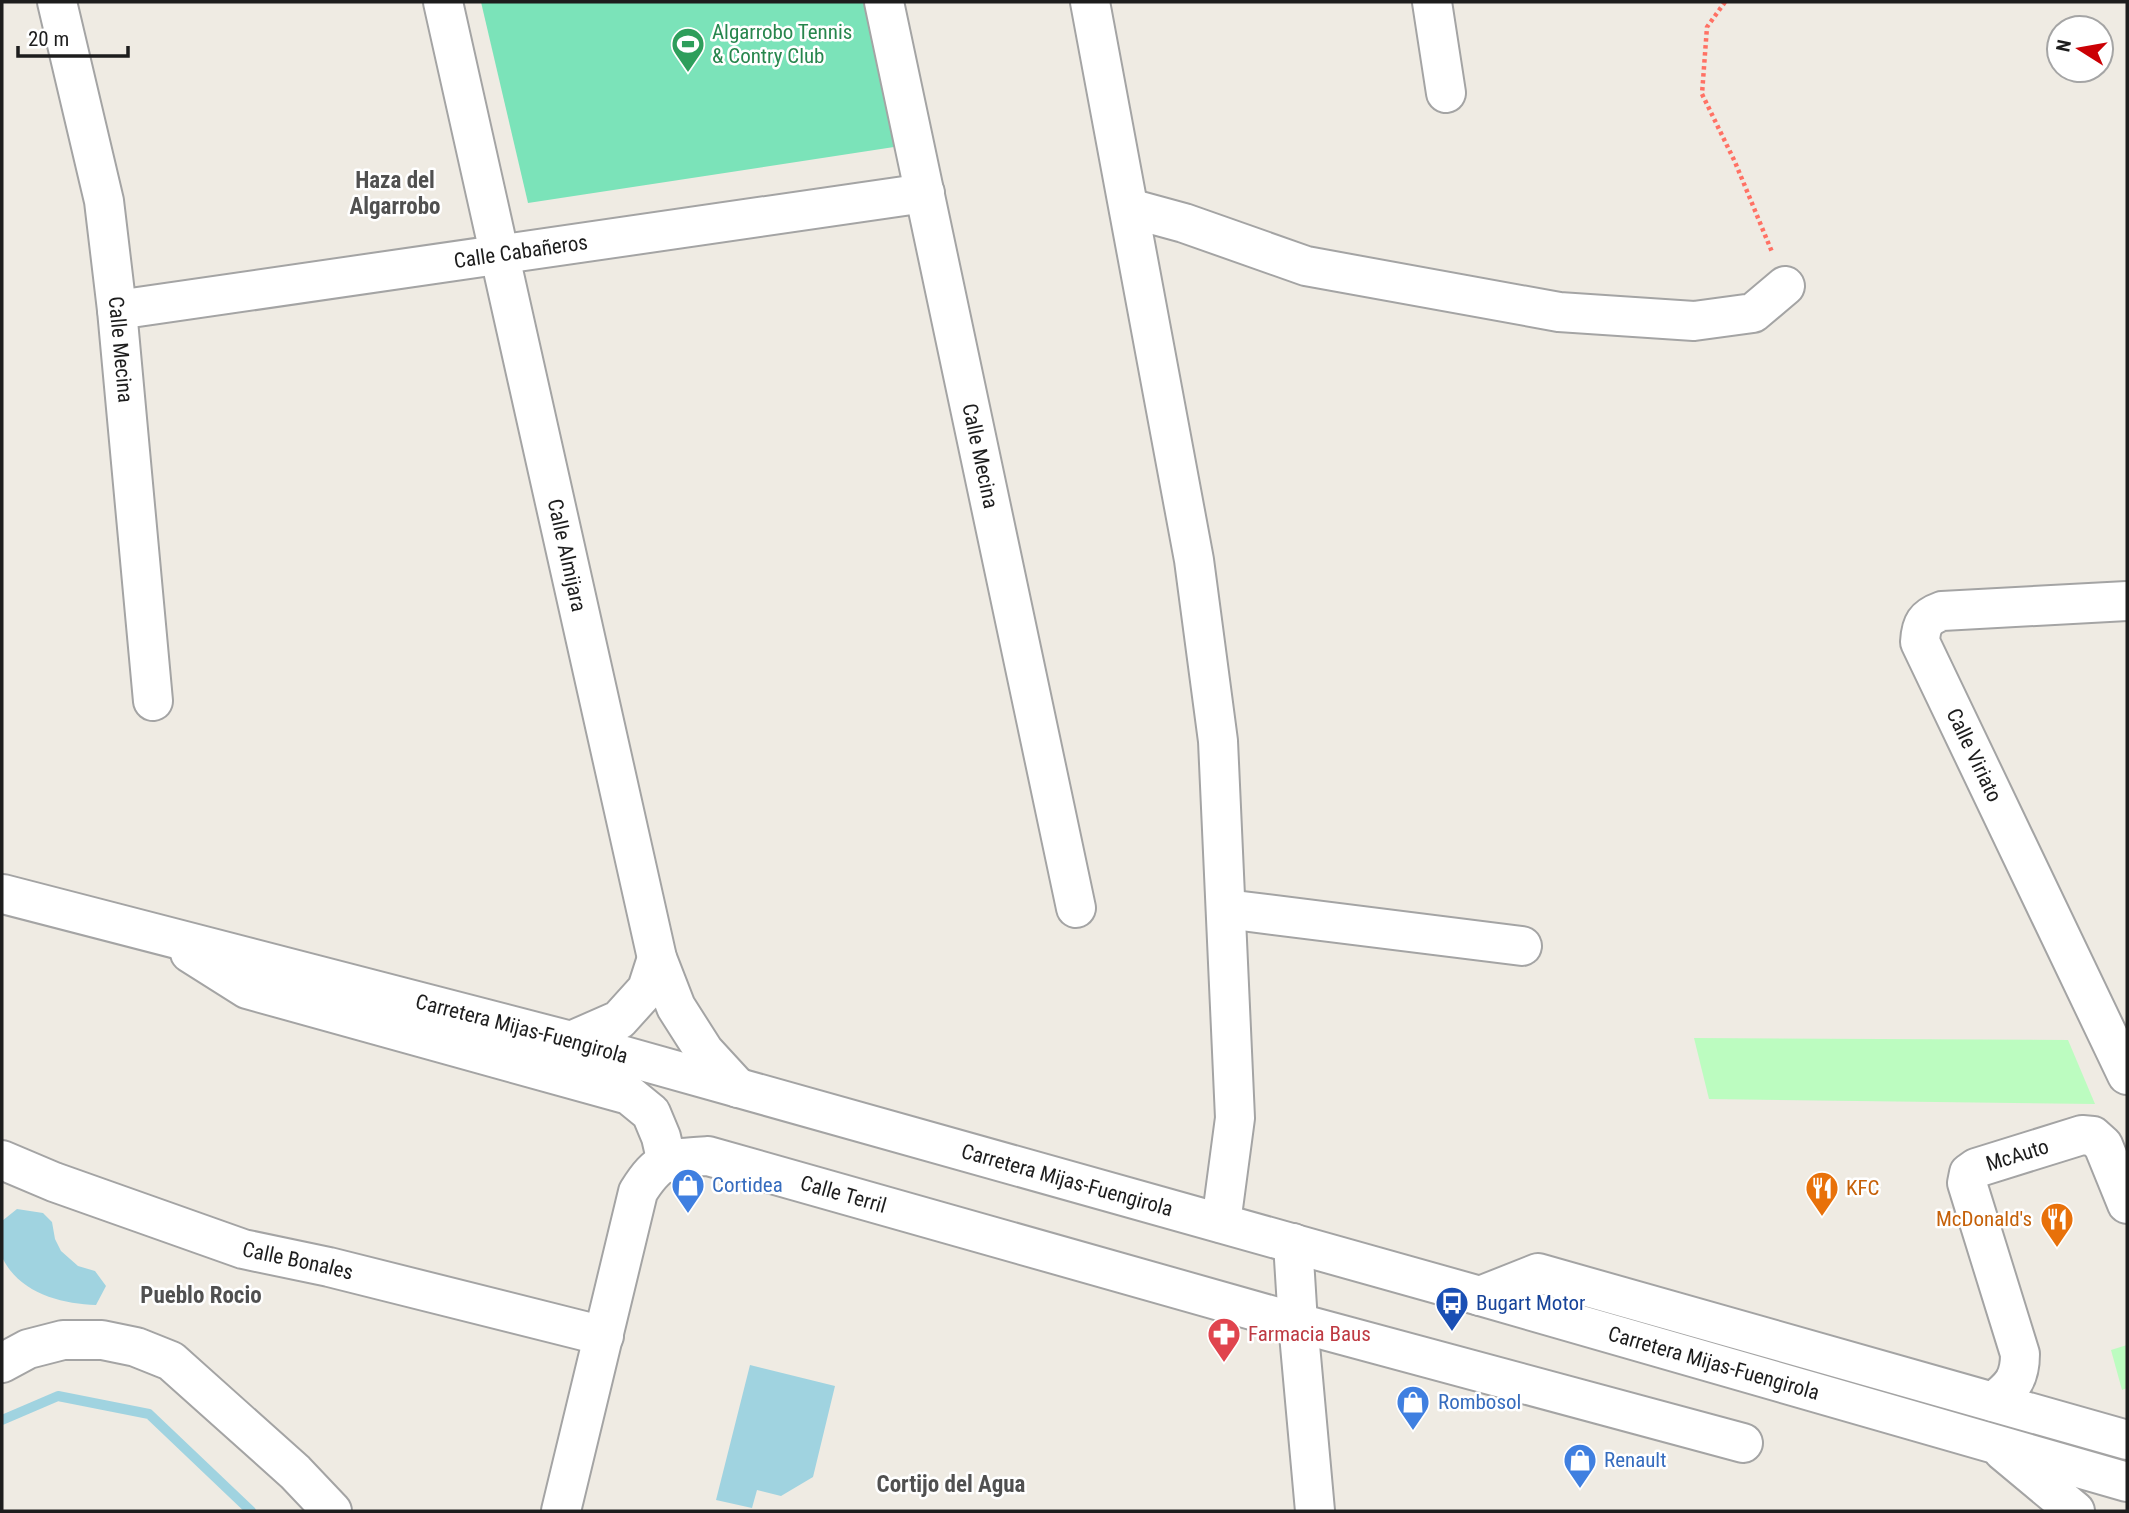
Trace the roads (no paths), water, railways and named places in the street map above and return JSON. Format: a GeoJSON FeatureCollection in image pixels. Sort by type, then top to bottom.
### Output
{"type":"FeatureCollection","features":[{"type":"Feature","properties":{"kind":"street","name":"Calle Mecina"},"geometry":{"type":"LineString","coordinates":[[57,2],[104,201],[117,310],[153,701]]}},
{"type":"Feature","properties":{"kind":"street","name":"Calle Almijara"},"geometry":{"type":"LineString","coordinates":[[443,2],[657,958],[676,1007],[704,1051],[738,1088]]}},
{"type":"Feature","properties":{"kind":"street","name":"Calle Mecina"},"geometry":{"type":"LineString","coordinates":[[884,2],[1076,908]]}},
{"type":"Feature","properties":{"kind":"street"},"geometry":{"type":"LineString","coordinates":[[1090,2],[1194,560],[1219,741],[1235,1118],[1221,1223]]}},
{"type":"Feature","properties":{"kind":"street"},"geometry":{"type":"LineString","coordinates":[[1432,2],[1446,93]]}},
{"type":"Feature","properties":{"kind":"street","name":"Calle Cabañeros"},"geometry":{"type":"LineString","coordinates":[[117,310],[925,193]]}},
{"type":"Feature","properties":{"kind":"street"},"geometry":{"type":"LineString","coordinates":[[1129,208],[1184,223],[1306,266],[1559,312],[1694,321],[1752,313],[1785,286]]}},
{"type":"Feature","properties":{"kind":"street","name":"Calle Viriato"},"geometry":{"type":"LineString","coordinates":[[2127,601],[1942,611],[1928,616],[1921,627],[1920,642],[2127,1075]]}},
{"type":"Feature","properties":{"kind":"street"},"geometry":{"type":"LineString","coordinates":[[2,863],[2,895]]}},
{"type":"Feature","properties":{"kind":"street","name":"Carretera Mijas-Fuengirola"},"geometry":{"type":"LineString","coordinates":[[2,895],[571,1041],[1293,1243],[2127,1482]]}},
{"type":"Feature","properties":{"kind":"street"},"geometry":{"type":"LineString","coordinates":[[1226,909],[1522,946]]}},
{"type":"Feature","properties":{"kind":"street"},"geometry":{"type":"LineString","coordinates":[[158,933],[247,989],[629,1095],[651,1113],[661,1137],[667,1163],[652,1170],[638,1192],[561,1511]]}},
{"type":"Feature","properties":{"kind":"street"},"geometry":{"type":"LineString","coordinates":[[571,1041],[619,1020],[647,989],[657,958]]}},
{"type":"Feature","properties":{"kind":"street","name":"McAuto"},"geometry":{"type":"LineString","coordinates":[[2000,1397],[2020,1371],[2020,1354],[1967,1183],[1969,1174],[1976,1168],[2042,1147],[2082,1135],[2093,1136],[2103,1145],[2127,1204]]}},
{"type":"Feature","properties":{"kind":"street","name":"Calle Terril"},"geometry":{"type":"LineString","coordinates":[[667,1163],[678,1157],[708,1156],[1298,1323],[1743,1443]]}},
{"type":"Feature","properties":{"kind":"street","name":"Calle Bonales"},"geometry":{"type":"LineString","coordinates":[[2,1160],[54,1182],[243,1249],[329,1267],[604,1336]]}},
{"type":"Feature","properties":{"kind":"street"},"geometry":{"type":"LineString","coordinates":[[1293,1243],[1315,1511]]}},
{"type":"Feature","properties":{"kind":"street"},"geometry":{"type":"LineString","coordinates":[[1480,1296],[1538,1273],[2000,1397],[2127,1425]]}},
{"type":"Feature","properties":{"kind":"street"},"geometry":{"type":"LineString","coordinates":[[2,1363],[28,1349],[63,1340],[136,1347],[170,1361],[295,1472],[332,1511]]}},
{"type":"Feature","properties":{"kind":"street"},"geometry":{"type":"LineString","coordinates":[[2000,1397],[2127,1440]]}},
{"type":"Feature","properties":{"kind":"street"},"geometry":{"type":"LineString","coordinates":[[1994,1443],[2075,1511]]}},
{"type":"Feature","properties":{"kind":"water"},"geometry":{"type":"Polygon","coordinates":[[[17,1209],[43,1213],[52,1222],[55,1239],[61,1251],[78,1266],[95,1271],[106,1286],[96,1305],[69,1302],[43,1294],[10,1271],[2,1255],[2,1221],[17,1209]]]}},
{"type":"Feature","properties":{"kind":"water"},"geometry":{"type":"Polygon","coordinates":[[[750,1365],[835,1386],[813,1477],[781,1496],[757,1490],[752,1508],[716,1500],[750,1365]]]}},
{"type":"Feature","properties":{"kind":"waterway"},"geometry":{"type":"LineString","coordinates":[[2,1420],[58,1396],[149,1414],[251,1511]]}},
{"type":"Feature","properties":{"kind":"place","name":"Algarrobo Tennis & Contry Club"},"geometry":{"type":"Point","coordinates":[688,74]}},
{"type":"Feature","properties":{"kind":"place","name":"Cortidea"},"geometry":{"type":"Point","coordinates":[688,1215]}},
{"type":"Feature","properties":{"kind":"place","name":"KFC"},"geometry":{"type":"Point","coordinates":[1822,1218]}},
{"type":"Feature","properties":{"kind":"place","name":"McDonald's"},"geometry":{"type":"Point","coordinates":[2057,1249]}},
{"type":"Feature","properties":{"kind":"place","name":"Bugart Motor"},"geometry":{"type":"Point","coordinates":[1452,1333]}},
{"type":"Feature","properties":{"kind":"place","name":"Farmacia Baus"},"geometry":{"type":"Point","coordinates":[1224,1364]}},
{"type":"Feature","properties":{"kind":"place","name":"Rombosol"},"geometry":{"type":"Point","coordinates":[1413,1432]}},
{"type":"Feature","properties":{"kind":"place","name":"Renault"},"geometry":{"type":"Point","coordinates":[1580,1490]}},
{"type":"Feature","properties":{"kind":"district","name":"Haza del Algarrobo"},"geometry":{"type":"Point","coordinates":[395,193]}},
{"type":"Feature","properties":{"kind":"district","name":"Pueblo Rocio"},"geometry":{"type":"Point","coordinates":[201,1295]}},
{"type":"Feature","properties":{"kind":"district","name":"Cortijo del Agua"},"geometry":{"type":"Point","coordinates":[951,1484]}}]}
